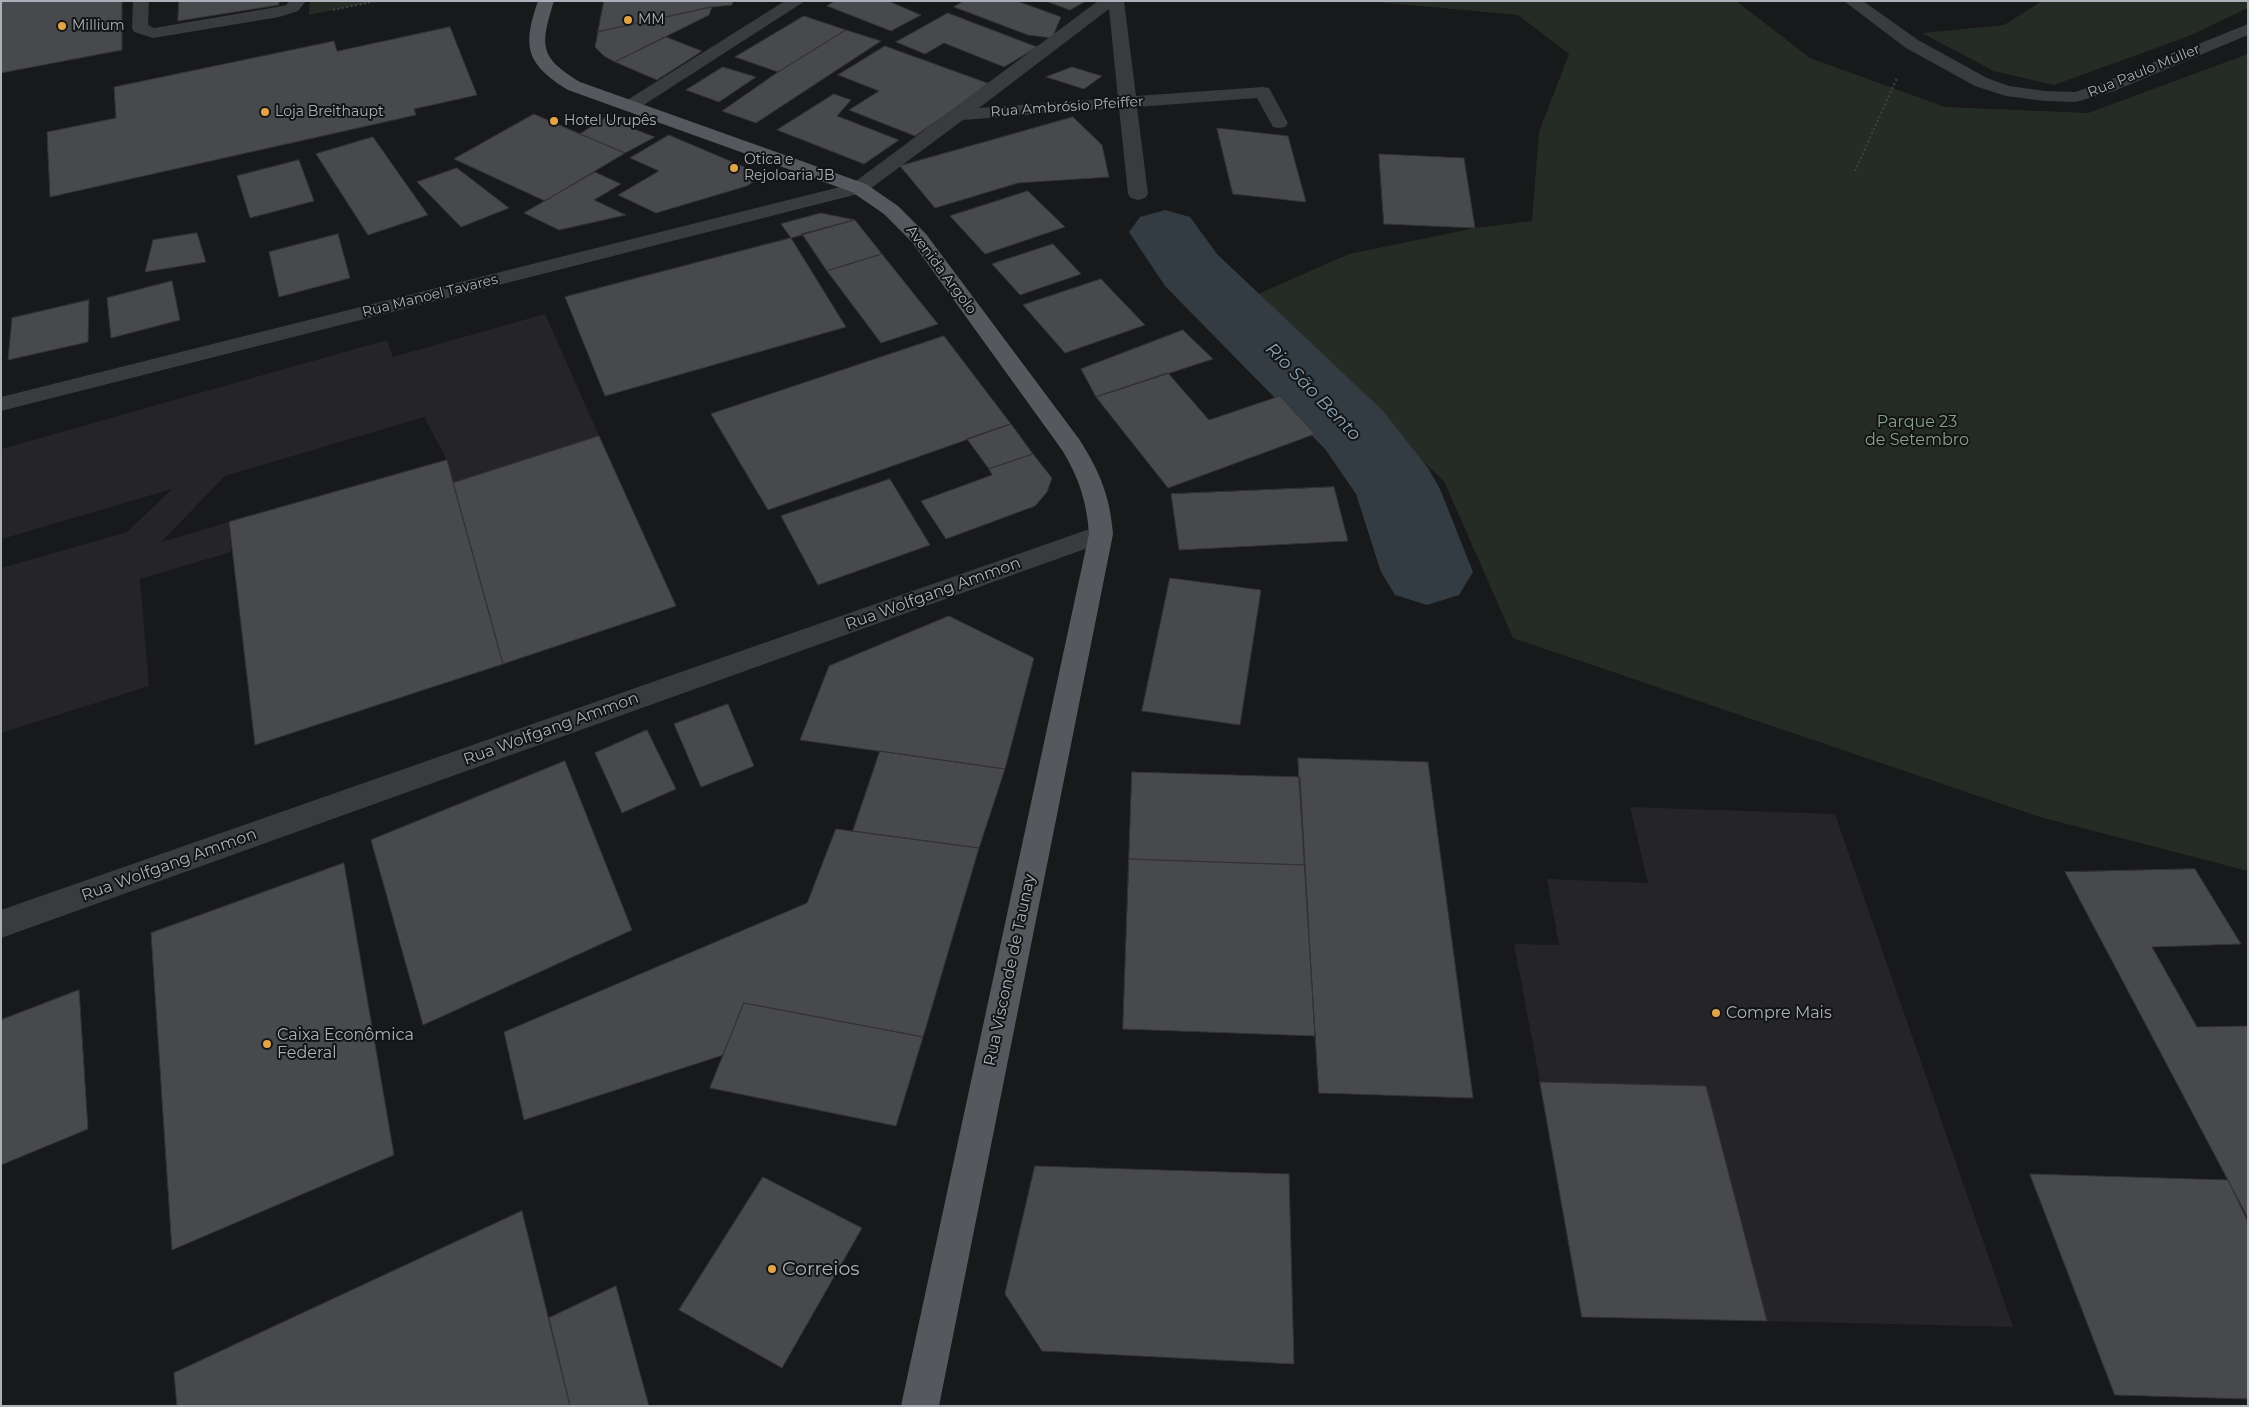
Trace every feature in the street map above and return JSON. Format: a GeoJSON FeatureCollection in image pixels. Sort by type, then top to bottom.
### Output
{"type":"FeatureCollection","features":[{"type":"Feature","properties":{"kind":"main road","name":"Avenida Argolo"},"geometry":{"type":"LineString","coordinates":[[546,1],[537,27],[535,48],[540,59],[550,71],[574,86],[859,188],[882,201],[896,212],[919,238],[1071,446],[1085,468],[1096,491],[1100,509],[1101,534]]}},
{"type":"Feature","properties":{"kind":"main road","name":"Rua Visconde de Taunay"},"geometry":{"type":"LineString","coordinates":[[920,1406],[1101,534]]}},
{"type":"Feature","properties":{"kind":"street"},"geometry":{"type":"LineString","coordinates":[[141,1],[140,28],[153,33],[279,12],[292,8],[298,1]]}},
{"type":"Feature","properties":{"kind":"street"},"geometry":{"type":"LineString","coordinates":[[630,106],[796,1]]}},
{"type":"Feature","properties":{"kind":"street"},"geometry":{"type":"LineString","coordinates":[[859,188],[1109,1]]}},
{"type":"Feature","properties":{"kind":"street"},"geometry":{"type":"LineString","coordinates":[[1116,1],[1138,194]]}},
{"type":"Feature","properties":{"kind":"street","name":"Rua Paulo Müller"},"geometry":{"type":"LineString","coordinates":[[1852,1],[1912,44],[1981,82],[2006,91],[2045,96],[2076,97],[2108,87],[2248,29]]}},
{"type":"Feature","properties":{"kind":"street","name":"Rua Ambrósio Pfeiffer"},"geometry":{"type":"LineString","coordinates":[[958,115],[1263,92],[1279,123]]}},
{"type":"Feature","properties":{"kind":"street","name":"Rua Manoel Tavares"},"geometry":{"type":"LineString","coordinates":[[1,404],[859,188]]}},
{"type":"Feature","properties":{"kind":"street","name":"Rua Wolfgang Ammon"},"geometry":{"type":"LineString","coordinates":[[1,924],[1101,534]]}},
{"type":"Feature","properties":{"kind":"path"},"geometry":{"type":"LineString","coordinates":[[329,11],[377,1]]}},
{"type":"Feature","properties":{"kind":"path"},"geometry":{"type":"LineString","coordinates":[[1854,171],[1912,44]]}},
{"type":"Feature","properties":{"kind":"shaded area"},"geometry":{"type":"Polygon","coordinates":[[[545,314],[599,436],[453,483],[447,460],[424,417],[225,476],[161,542],[229,522],[231,552],[140,579],[149,686],[1,733],[1,568],[127,532],[172,489],[2,539],[1,449],[387,340],[393,357],[545,314]]]}},
{"type":"Feature","properties":{"kind":"shaded area","name":"Compre Mais"},"geometry":{"type":"Polygon","coordinates":[[[1630,807],[1835,814],[2013,1327],[1767,1321],[1706,1086],[1540,1082],[1514,944],[1559,945],[1547,879],[1648,883],[1630,807]]]}},
{"type":"Feature","properties":{"kind":"green space"},"geometry":{"type":"Polygon","coordinates":[[[310,1],[377,1],[309,15],[310,1]]]}},
{"type":"Feature","properties":{"kind":"green space","name":"Parque 23 de Setembro"},"geometry":{"type":"Polygon","coordinates":[[[1366,1],[1736,1],[1810,58],[1945,107],[2088,113],[2248,54],[2248,871],[2040,817],[1513,638],[1444,481],[1249,298],[1349,254],[1475,228],[1532,221],[1539,132],[1569,54],[1518,15],[1366,1]]]}},
{"type":"Feature","properties":{"kind":"green space"},"geometry":{"type":"Polygon","coordinates":[[[2042,1],[2248,1],[2248,8],[2189,36],[2054,85],[1994,71],[1922,33],[2004,25],[2042,1]]]}},
{"type":"Feature","properties":{"kind":"building","name":"Millium"},"geometry":{"type":"Polygon","coordinates":[[[1,1],[122,1],[122,50],[1,73],[1,1]]]}},
{"type":"Feature","properties":{"kind":"building"},"geometry":{"type":"Polygon","coordinates":[[[179,1],[279,1],[279,5],[178,21],[179,1]]]}},
{"type":"Feature","properties":{"kind":"building","name":"MM"},"geometry":{"type":"Polygon","coordinates":[[[604,1],[733,1],[732,5],[712,7],[598,32],[604,1]]]}},
{"type":"Feature","properties":{"kind":"building"},"geometry":{"type":"Polygon","coordinates":[[[835,1],[888,1],[921,15],[891,31],[827,6],[835,1]]]}},
{"type":"Feature","properties":{"kind":"building"},"geometry":{"type":"Polygon","coordinates":[[[964,1],[1017,1],[1061,17],[1052,38],[1028,35],[954,7],[964,1]]]}},
{"type":"Feature","properties":{"kind":"building"},"geometry":{"type":"Polygon","coordinates":[[[1046,1],[1086,1],[1070,10],[1046,1]]]}},
{"type":"Feature","properties":{"kind":"building"},"geometry":{"type":"Polygon","coordinates":[[[712,7],[709,15],[615,62],[604,56],[595,47],[598,32],[712,7]]]}},
{"type":"Feature","properties":{"kind":"building"},"geometry":{"type":"Polygon","coordinates":[[[948,13],[1037,47],[1004,67],[944,43],[925,54],[896,42],[948,13]]]}},
{"type":"Feature","properties":{"kind":"building"},"geometry":{"type":"Polygon","coordinates":[[[804,16],[846,30],[778,72],[735,57],[804,16]]]}},
{"type":"Feature","properties":{"kind":"building","name":"Loja Breithaupt"},"geometry":{"type":"Polygon","coordinates":[[[450,27],[477,95],[414,109],[416,115],[50,197],[47,132],[116,118],[114,87],[334,41],[337,51],[450,27]]]}},
{"type":"Feature","properties":{"kind":"building"},"geometry":{"type":"Polygon","coordinates":[[[846,30],[881,41],[756,123],[722,111],[778,72],[846,30]]]}},
{"type":"Feature","properties":{"kind":"building"},"geometry":{"type":"Polygon","coordinates":[[[666,37],[702,51],[657,80],[615,62],[666,37]]]}},
{"type":"Feature","properties":{"kind":"building"},"geometry":{"type":"Polygon","coordinates":[[[885,46],[990,84],[915,136],[849,110],[879,91],[838,75],[885,46]]]}},
{"type":"Feature","properties":{"kind":"building"},"geometry":{"type":"Polygon","coordinates":[[[723,67],[756,77],[719,102],[686,90],[723,67]]]}},
{"type":"Feature","properties":{"kind":"building"},"geometry":{"type":"Polygon","coordinates":[[[1072,67],[1102,76],[1084,89],[1046,77],[1072,67]]]}},
{"type":"Feature","properties":{"kind":"building"},"geometry":{"type":"Polygon","coordinates":[[[834,94],[851,100],[837,116],[899,140],[864,164],[777,130],[834,94]]]}},
{"type":"Feature","properties":{"kind":"building"},"geometry":{"type":"Polygon","coordinates":[[[534,114],[625,153],[545,201],[454,159],[534,114]]]}},
{"type":"Feature","properties":{"kind":"building"},"geometry":{"type":"Polygon","coordinates":[[[1073,117],[1102,145],[1109,177],[1018,183],[935,208],[900,166],[1073,117]]]}},
{"type":"Feature","properties":{"kind":"building"},"geometry":{"type":"Polygon","coordinates":[[[605,118],[655,137],[625,153],[580,134],[605,118]]]}},
{"type":"Feature","properties":{"kind":"building"},"geometry":{"type":"Polygon","coordinates":[[[1217,128],[1288,136],[1306,202],[1233,194],[1217,128]]]}},
{"type":"Feature","properties":{"kind":"building"},"geometry":{"type":"Polygon","coordinates":[[[669,135],[763,175],[747,186],[656,213],[618,195],[659,171],[630,158],[669,135]]]}},
{"type":"Feature","properties":{"kind":"building"},"geometry":{"type":"Polygon","coordinates":[[[373,137],[428,215],[368,235],[316,154],[373,137]]]}},
{"type":"Feature","properties":{"kind":"building"},"geometry":{"type":"Polygon","coordinates":[[[1379,154],[1464,158],[1475,228],[1384,224],[1379,154]]]}},
{"type":"Feature","properties":{"kind":"building"},"geometry":{"type":"Polygon","coordinates":[[[299,160],[314,201],[250,218],[237,176],[299,160]]]}},
{"type":"Feature","properties":{"kind":"building"},"geometry":{"type":"Polygon","coordinates":[[[457,168],[509,208],[461,227],[417,182],[457,168]]]}},
{"type":"Feature","properties":{"kind":"building"},"geometry":{"type":"Polygon","coordinates":[[[595,172],[621,184],[594,200],[626,215],[559,230],[524,213],[595,172]]]}},
{"type":"Feature","properties":{"kind":"building"},"geometry":{"type":"Polygon","coordinates":[[[1028,191],[1065,227],[985,254],[950,216],[1028,191]]]}},
{"type":"Feature","properties":{"kind":"building"},"geometry":{"type":"Polygon","coordinates":[[[821,213],[855,220],[791,238],[781,224],[821,213]]]}},
{"type":"Feature","properties":{"kind":"building"},"geometry":{"type":"Polygon","coordinates":[[[855,220],[882,254],[827,271],[802,234],[855,220]]]}},
{"type":"Feature","properties":{"kind":"building"},"geometry":{"type":"Polygon","coordinates":[[[197,233],[206,262],[145,272],[153,240],[197,233]]]}},
{"type":"Feature","properties":{"kind":"building"},"geometry":{"type":"Polygon","coordinates":[[[338,234],[350,278],[279,297],[269,252],[338,234]]]}},
{"type":"Feature","properties":{"kind":"building"},"geometry":{"type":"Polygon","coordinates":[[[791,238],[846,327],[605,396],[565,297],[791,238]]]}},
{"type":"Feature","properties":{"kind":"building"},"geometry":{"type":"Polygon","coordinates":[[[1053,244],[1081,274],[1020,295],[992,264],[1053,244]]]}},
{"type":"Feature","properties":{"kind":"building"},"geometry":{"type":"Polygon","coordinates":[[[882,254],[938,324],[881,343],[827,271],[882,254]]]}},
{"type":"Feature","properties":{"kind":"building"},"geometry":{"type":"Polygon","coordinates":[[[1101,279],[1145,325],[1065,353],[1023,305],[1101,279]]]}},
{"type":"Feature","properties":{"kind":"building"},"geometry":{"type":"Polygon","coordinates":[[[172,281],[180,320],[111,338],[107,298],[172,281]]]}},
{"type":"Feature","properties":{"kind":"building"},"geometry":{"type":"Polygon","coordinates":[[[89,300],[88,342],[8,360],[12,318],[89,300]]]}},
{"type":"Feature","properties":{"kind":"building"},"geometry":{"type":"Polygon","coordinates":[[[1183,330],[1213,359],[1096,397],[1081,369],[1183,330]]]}},
{"type":"Feature","properties":{"kind":"building"},"geometry":{"type":"Polygon","coordinates":[[[944,336],[1011,424],[768,510],[711,414],[944,336]]]}},
{"type":"Feature","properties":{"kind":"building"},"geometry":{"type":"Polygon","coordinates":[[[1168,373],[1209,420],[1280,396],[1315,434],[1168,488],[1096,397],[1168,373]]]}},
{"type":"Feature","properties":{"kind":"building"},"geometry":{"type":"Polygon","coordinates":[[[1011,424],[1033,454],[989,469],[967,439],[1011,424]]]}},
{"type":"Feature","properties":{"kind":"building"},"geometry":{"type":"Polygon","coordinates":[[[599,436],[676,606],[503,664],[453,483],[599,436]]]}},
{"type":"Feature","properties":{"kind":"building"},"geometry":{"type":"Polygon","coordinates":[[[1033,454],[1052,478],[1047,492],[1035,506],[946,539],[921,501],[992,475],[989,469],[1033,454]]]}},
{"type":"Feature","properties":{"kind":"building"},"geometry":{"type":"Polygon","coordinates":[[[447,460],[503,664],[255,745],[229,522],[447,460]]]}},
{"type":"Feature","properties":{"kind":"building"},"geometry":{"type":"Polygon","coordinates":[[[890,479],[930,545],[818,585],[781,516],[890,479]]]}},
{"type":"Feature","properties":{"kind":"building"},"geometry":{"type":"Polygon","coordinates":[[[1334,487],[1348,541],[1179,550],[1171,494],[1334,487]]]}},
{"type":"Feature","properties":{"kind":"building"},"geometry":{"type":"Polygon","coordinates":[[[1170,578],[1261,590],[1240,725],[1142,711],[1170,578]]]}},
{"type":"Feature","properties":{"kind":"building"},"geometry":{"type":"Polygon","coordinates":[[[949,616],[1034,658],[1005,769],[800,740],[829,666],[949,616]]]}},
{"type":"Feature","properties":{"kind":"building"},"geometry":{"type":"Polygon","coordinates":[[[728,704],[754,766],[701,787],[674,724],[728,704]]]}},
{"type":"Feature","properties":{"kind":"building"},"geometry":{"type":"Polygon","coordinates":[[[647,730],[676,789],[622,813],[595,753],[647,730]]]}},
{"type":"Feature","properties":{"kind":"building"},"geometry":{"type":"Polygon","coordinates":[[[880,751],[1005,769],[979,848],[853,831],[880,751]]]}},
{"type":"Feature","properties":{"kind":"building"},"geometry":{"type":"Polygon","coordinates":[[[1298,758],[1428,762],[1473,1098],[1319,1093],[1298,758]]]}},
{"type":"Feature","properties":{"kind":"building"},"geometry":{"type":"Polygon","coordinates":[[[565,761],[632,930],[423,1025],[371,840],[565,761]]]}},
{"type":"Feature","properties":{"kind":"building"},"geometry":{"type":"Polygon","coordinates":[[[1132,772],[1300,777],[1305,865],[1129,859],[1132,772]]]}},
{"type":"Feature","properties":{"kind":"building"},"geometry":{"type":"Polygon","coordinates":[[[836,829],[979,848],[923,1037],[744,1003],[723,1055],[524,1120],[504,1032],[807,903],[836,829]]]}},
{"type":"Feature","properties":{"kind":"building"},"geometry":{"type":"Polygon","coordinates":[[[1129,859],[1305,865],[1315,1036],[1123,1029],[1129,859]]]}},
{"type":"Feature","properties":{"kind":"building","name":"Caixa Econômica Federal"},"geometry":{"type":"Polygon","coordinates":[[[344,863],[394,1155],[172,1250],[151,933],[344,863]]]}},
{"type":"Feature","properties":{"kind":"building"},"geometry":{"type":"Polygon","coordinates":[[[2195,869],[2241,944],[2152,947],[2197,1027],[2248,1026],[2248,1218],[2065,872],[2195,869]]]}},
{"type":"Feature","properties":{"kind":"building"},"geometry":{"type":"Polygon","coordinates":[[[79,990],[88,1129],[1,1165],[1,1020],[79,990]]]}},
{"type":"Feature","properties":{"kind":"building"},"geometry":{"type":"Polygon","coordinates":[[[744,1003],[923,1037],[896,1126],[710,1088],[744,1003]]]}},
{"type":"Feature","properties":{"kind":"building"},"geometry":{"type":"Polygon","coordinates":[[[1540,1082],[1706,1086],[1767,1321],[1582,1317],[1540,1082]]]}},
{"type":"Feature","properties":{"kind":"building"},"geometry":{"type":"Polygon","coordinates":[[[1035,1166],[1289,1174],[1294,1364],[1042,1351],[1005,1294],[1035,1166]]]}},
{"type":"Feature","properties":{"kind":"building"},"geometry":{"type":"Polygon","coordinates":[[[2030,1174],[2228,1180],[2248,1222],[2248,1399],[2115,1395],[2030,1174]]]}},
{"type":"Feature","properties":{"kind":"building","name":"Correios"},"geometry":{"type":"Polygon","coordinates":[[[763,1177],[862,1228],[782,1368],[679,1310],[763,1177]]]}},
{"type":"Feature","properties":{"kind":"building"},"geometry":{"type":"Polygon","coordinates":[[[522,1211],[570,1406],[177,1406],[174,1373],[522,1211]]]}},
{"type":"Feature","properties":{"kind":"building"},"geometry":{"type":"Polygon","coordinates":[[[616,1286],[649,1406],[570,1406],[549,1318],[616,1286]]]}},
{"type":"Feature","properties":{"kind":"waterway","name":"Rio São Bento"},"geometry":{"type":"LineString","coordinates":[[1165,232],[1191,270],[1354,430],[1397,489],[1427,572]]}},
{"type":"Feature","properties":{"kind":"place","name":"MM"},"geometry":{"type":"Point","coordinates":[628,20]}},
{"type":"Feature","properties":{"kind":"place","name":"Millium"},"geometry":{"type":"Point","coordinates":[62,26]}},
{"type":"Feature","properties":{"kind":"place","name":"Loja Breithaupt"},"geometry":{"type":"Point","coordinates":[265,112]}},
{"type":"Feature","properties":{"kind":"place","name":"Hotel Urupês"},"geometry":{"type":"Point","coordinates":[554,121]}},
{"type":"Feature","properties":{"kind":"place","name":"Otica e Rejoloaria JB"},"geometry":{"type":"Point","coordinates":[734,168]}},
{"type":"Feature","properties":{"kind":"place","name":"Compre Mais"},"geometry":{"type":"Point","coordinates":[1716,1013]}},
{"type":"Feature","properties":{"kind":"place","name":"Caixa Econômica Federal"},"geometry":{"type":"Point","coordinates":[267,1044]}},
{"type":"Feature","properties":{"kind":"place","name":"Correios"},"geometry":{"type":"Point","coordinates":[772,1269]}}]}
